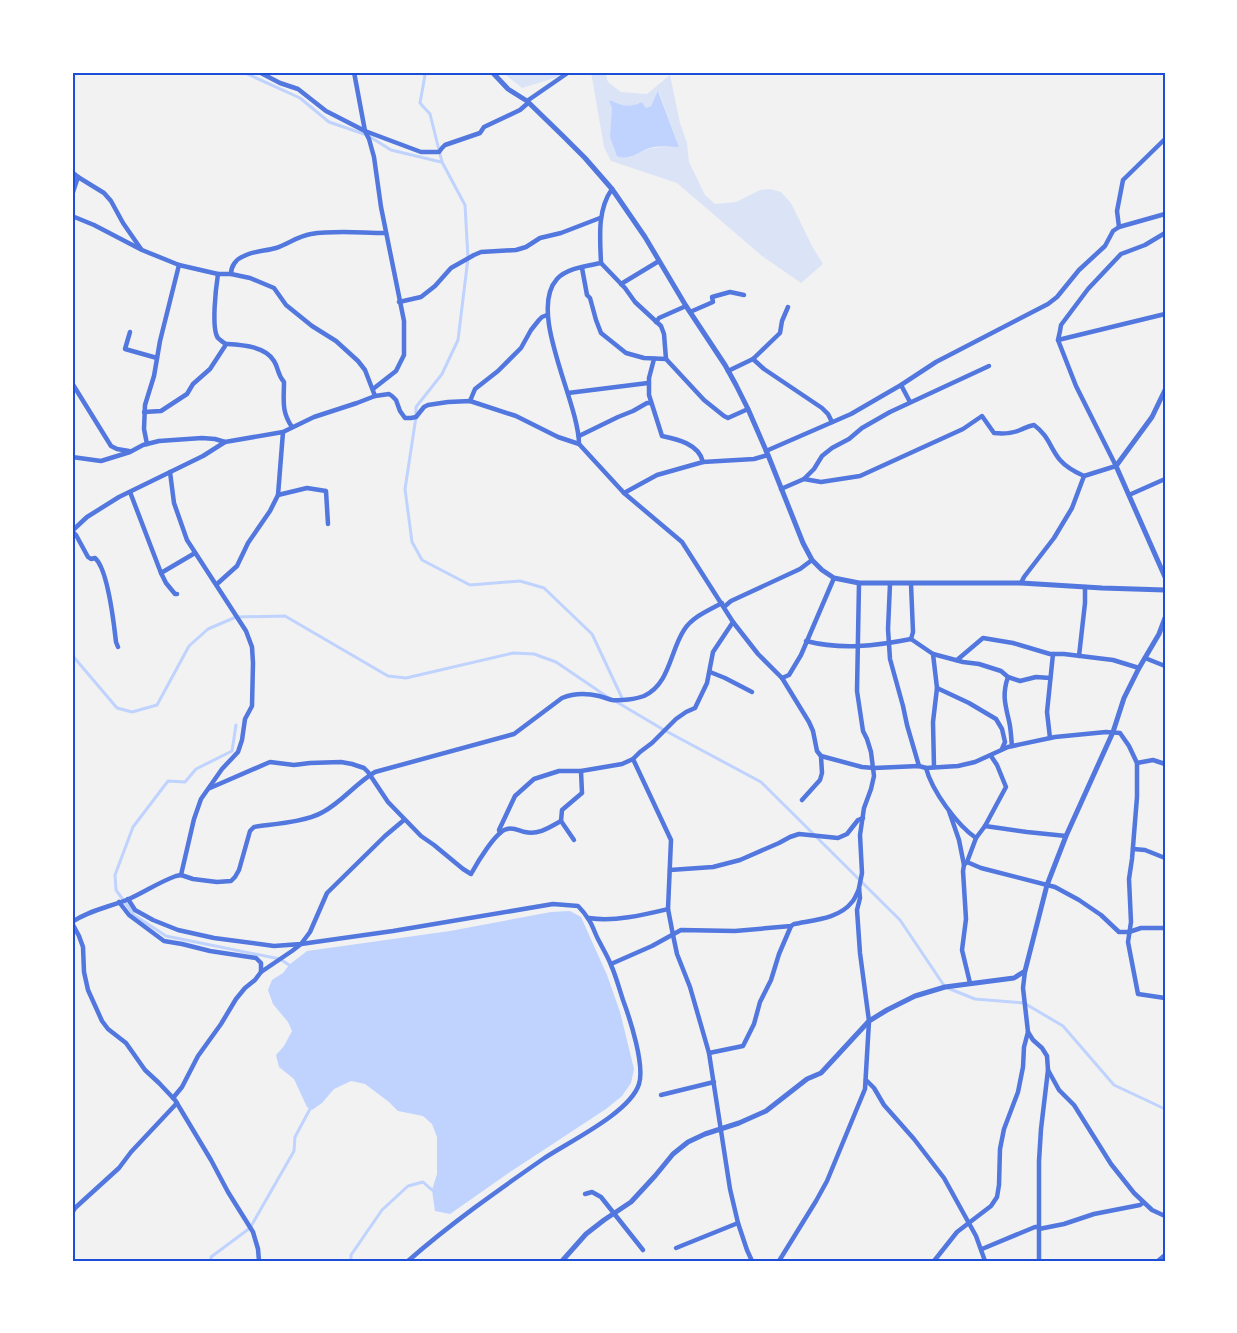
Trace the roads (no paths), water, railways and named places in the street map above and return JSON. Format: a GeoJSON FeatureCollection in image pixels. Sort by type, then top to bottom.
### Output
{"type":"FeatureCollection","features":[{"type":"Feature","properties":{"kind":"street"},"geometry":{"type":"LineString","coordinates":[[259,72],[298,89],[326,111],[365,131],[422,152],[440,152],[445,145],[480,132],[484,127],[520,110],[527,102],[569,72]]}},
{"type":"Feature","properties":{"kind":"street"},"geometry":{"type":"LineString","coordinates":[[354,72],[365,131],[374,157],[386,233],[404,321],[404,356],[396,371],[373,389]]}},
{"type":"Feature","properties":{"kind":"street"},"geometry":{"type":"LineString","coordinates":[[492,72],[585,158],[612,189],[728,371],[767,453],[802,543],[812,560],[834,579],[859,583],[1021,583],[1165,590]]}},
{"type":"Feature","properties":{"kind":"street"},"geometry":{"type":"LineString","coordinates":[[1119,227],[1117,211],[1123,180],[1165,139]]}},
{"type":"Feature","properties":{"kind":"street"},"geometry":{"type":"LineString","coordinates":[[72,172],[104,193],[142,250]]}},
{"type":"Feature","properties":{"kind":"street"},"geometry":{"type":"LineString","coordinates":[[72,195],[78,177]]}},
{"type":"Feature","properties":{"kind":"street"},"geometry":{"type":"LineString","coordinates":[[612,189],[600,218],[601,263],[635,302],[661,326],[666,359],[704,400],[728,418],[748,410]]}},
{"type":"Feature","properties":{"kind":"street"},"geometry":{"type":"LineString","coordinates":[[624,493],[657,475],[703,462],[754,459],[851,414],[936,362],[1048,304],[1105,246],[1113,231],[1119,227],[1165,214]]}},
{"type":"Feature","properties":{"kind":"street"},"geometry":{"type":"LineString","coordinates":[[72,216],[179,265],[218,274],[231,274],[265,283],[274,288],[286,305],[312,326],[336,340],[358,361],[365,370],[375,396]]}},
{"type":"Feature","properties":{"kind":"street"},"geometry":{"type":"LineString","coordinates":[[399,302],[421,297],[435,286],[451,268],[481,252],[516,250],[540,238],[561,233],[600,218]]}},
{"type":"Feature","properties":{"kind":"street"},"geometry":{"type":"LineString","coordinates":[[231,274],[231,268],[236,261],[244,256],[275,248],[301,236],[338,232],[386,233]]}},
{"type":"Feature","properties":{"kind":"street"},"geometry":{"type":"LineString","coordinates":[[1165,233],[1145,245],[1121,254],[1088,289],[1061,325],[1058,340],[1076,386],[1116,466],[1165,577]]}},
{"type":"Feature","properties":{"kind":"street"},"geometry":{"type":"LineString","coordinates":[[621,285],[659,261]]}},
{"type":"Feature","properties":{"kind":"street"},"geometry":{"type":"LineString","coordinates":[[579,444],[568,393],[556,358],[547,315],[548,297],[558,278],[567,272],[601,263]]}},
{"type":"Feature","properties":{"kind":"street"},"geometry":{"type":"LineString","coordinates":[[147,444],[144,429],[144,405],[154,376],[160,341],[179,265]]}},
{"type":"Feature","properties":{"kind":"street"},"geometry":{"type":"LineString","coordinates":[[582,268],[587,295],[601,333],[626,353],[644,358],[666,359]]}},
{"type":"Feature","properties":{"kind":"street"},"geometry":{"type":"LineString","coordinates":[[218,274],[215,305],[219,339],[226,344],[261,350],[273,359],[284,382],[285,417],[292,427]]}},
{"type":"Feature","properties":{"kind":"street"},"geometry":{"type":"LineString","coordinates":[[656,322],[659,318],[713,302],[712,297],[730,292],[744,295]]}},
{"type":"Feature","properties":{"kind":"street"},"geometry":{"type":"LineString","coordinates":[[728,371],[753,359],[780,333],[788,307]]}},
{"type":"Feature","properties":{"kind":"street"},"geometry":{"type":"LineString","coordinates":[[1058,340],[1165,314]]}},
{"type":"Feature","properties":{"kind":"street"},"geometry":{"type":"LineString","coordinates":[[470,401],[475,389],[515,354],[535,325],[547,315]]}},
{"type":"Feature","properties":{"kind":"street"},"geometry":{"type":"LineString","coordinates":[[130,332],[125,350],[157,358]]}},
{"type":"Feature","properties":{"kind":"street"},"geometry":{"type":"LineString","coordinates":[[144,412],[161,411],[187,394],[193,384],[210,369],[221,355],[226,344]]}},
{"type":"Feature","properties":{"kind":"street"},"geometry":{"type":"LineString","coordinates":[[654,359],[648,383],[651,403],[662,436],[685,442],[701,455],[703,462]]}},
{"type":"Feature","properties":{"kind":"street"},"geometry":{"type":"LineString","coordinates":[[753,359],[822,408],[832,422]]}},
{"type":"Feature","properties":{"kind":"street"},"geometry":{"type":"LineString","coordinates":[[781,489],[804,479],[822,456],[849,440],[862,428],[910,402],[989,366]]}},
{"type":"Feature","properties":{"kind":"street"},"geometry":{"type":"LineString","coordinates":[[72,383],[111,446],[130,452]]}},
{"type":"Feature","properties":{"kind":"street"},"geometry":{"type":"LineString","coordinates":[[568,393],[648,383]]}},
{"type":"Feature","properties":{"kind":"street"},"geometry":{"type":"LineString","coordinates":[[901,385],[910,402]]}},
{"type":"Feature","properties":{"kind":"street"},"geometry":{"type":"LineString","coordinates":[[804,479],[821,482],[860,476],[963,429],[982,416],[994,433],[1005,434],[1034,425],[1049,440],[1059,459],[1072,471],[1084,476],[1116,466],[1152,417],[1164,397],[1165,390]]}},
{"type":"Feature","properties":{"kind":"street"},"geometry":{"type":"LineString","coordinates":[[118,647],[100,564],[95,558],[91,559],[88,556],[72,531],[87,517],[225,442],[284,432],[323,414],[375,396],[388,394],[392,396],[405,418],[416,417],[421,409],[428,405],[470,401],[516,416],[558,437],[579,444],[624,493],[682,542],[734,622],[758,654],[782,678],[809,722],[817,751],[821,756],[822,773],[820,780],[802,800]]}},
{"type":"Feature","properties":{"kind":"street"},"geometry":{"type":"LineString","coordinates":[[579,436],[646,403],[651,403]]}},
{"type":"Feature","properties":{"kind":"street"},"geometry":{"type":"LineString","coordinates":[[217,584],[237,566],[248,543],[279,495],[284,432]]}},
{"type":"Feature","properties":{"kind":"street"},"geometry":{"type":"LineString","coordinates":[[72,457],[101,460],[159,441],[202,438],[225,442]]}},
{"type":"Feature","properties":{"kind":"street"},"geometry":{"type":"LineString","coordinates":[[170,472],[174,503],[182,529],[249,638],[253,678],[252,706],[245,719],[238,752],[222,769],[201,799],[181,875]]}},
{"type":"Feature","properties":{"kind":"street"},"geometry":{"type":"LineString","coordinates":[[1021,583],[1054,538],[1072,508],[1084,476]]}},
{"type":"Feature","properties":{"kind":"street"},"geometry":{"type":"LineString","coordinates":[[1129,495],[1165,479]]}},
{"type":"Feature","properties":{"kind":"street"},"geometry":{"type":"LineString","coordinates":[[279,495],[307,488],[326,492],[328,524]]}},
{"type":"Feature","properties":{"kind":"street"},"geometry":{"type":"LineString","coordinates":[[130,492],[161,573],[168,587],[177,594]]}},
{"type":"Feature","properties":{"kind":"street"},"geometry":{"type":"LineString","coordinates":[[161,573],[195,553]]}},
{"type":"Feature","properties":{"kind":"street"},"geometry":{"type":"LineString","coordinates":[[259,1261],[253,1232],[177,1103],[145,1070],[126,1043],[108,1029],[102,1021],[88,990],[82,946],[72,922],[79,917],[128,899],[170,878],[181,875],[217,882],[231,880],[239,870],[250,831],[254,827],[321,813],[370,776],[385,769],[514,734],[562,698],[579,694],[596,695],[612,700],[647,695],[664,678],[684,629],[690,622],[800,569],[812,560]]}},
{"type":"Feature","properties":{"kind":"street"},"geometry":{"type":"LineString","coordinates":[[782,678],[789,675],[801,655],[834,579]]}},
{"type":"Feature","properties":{"kind":"street"},"geometry":{"type":"LineString","coordinates":[[779,1261],[827,1182],[865,1089],[869,1021],[857,910],[862,873],[860,835],[874,768],[863,731],[857,691],[859,583]]}},
{"type":"Feature","properties":{"kind":"street"},"geometry":{"type":"LineString","coordinates":[[890,584],[890,659],[920,766]]}},
{"type":"Feature","properties":{"kind":"street"},"geometry":{"type":"LineString","coordinates":[[911,584],[913,632],[911,639]]}},
{"type":"Feature","properties":{"kind":"street"},"geometry":{"type":"LineString","coordinates":[[1079,656],[1085,587]]}},
{"type":"Feature","properties":{"kind":"street"},"geometry":{"type":"LineString","coordinates":[[934,1261],[957,1232],[991,1206],[997,1197],[1000,1149],[1004,1129],[1018,1092],[1028,1032],[1023,988],[1025,970],[1047,885],[1066,836],[1113,732],[1124,698],[1159,634],[1165,618]]}},
{"type":"Feature","properties":{"kind":"street"},"geometry":{"type":"LineString","coordinates":[[500,833],[499,830],[515,796],[534,779],[559,771],[581,771],[622,764],[633,759],[676,719],[695,708],[710,672],[713,652],[734,622]]}},
{"type":"Feature","properties":{"kind":"street"},"geometry":{"type":"LineString","coordinates":[[957,660],[983,638],[1013,643],[1053,654],[1113,660],[1139,668]]}},
{"type":"Feature","properties":{"kind":"street"},"geometry":{"type":"LineString","coordinates":[[806,641],[831,646],[858,646],[889,644],[911,639],[933,654],[979,664],[1020,681],[1050,678]]}},
{"type":"Feature","properties":{"kind":"street"},"geometry":{"type":"LineString","coordinates":[[933,654],[937,688],[933,722],[934,767]]}},
{"type":"Feature","properties":{"kind":"street"},"geometry":{"type":"LineString","coordinates":[[1050,738],[1047,712],[1053,654]]}},
{"type":"Feature","properties":{"kind":"street"},"geometry":{"type":"LineString","coordinates":[[1145,658],[1165,666]]}},
{"type":"Feature","properties":{"kind":"street"},"geometry":{"type":"LineString","coordinates":[[710,672],[752,692]]}},
{"type":"Feature","properties":{"kind":"street"},"geometry":{"type":"LineString","coordinates":[[1008,677],[1004,704],[1012,746]]}},
{"type":"Feature","properties":{"kind":"street"},"geometry":{"type":"LineString","coordinates":[[937,688],[996,718],[1005,742],[1002,750]]}},
{"type":"Feature","properties":{"kind":"street"},"geometry":{"type":"LineString","coordinates":[[821,756],[874,768],[958,766],[975,762],[1012,746],[1050,738],[1075,734],[1120,733],[1137,764],[1137,797],[1129,879],[1131,922],[1128,942],[1138,994],[1165,998]]}},
{"type":"Feature","properties":{"kind":"street"},"geometry":{"type":"LineString","coordinates":[[970,983],[962,950],[966,919],[963,871],[976,838],[1006,787],[991,756]]}},
{"type":"Feature","properties":{"kind":"street"},"geometry":{"type":"LineString","coordinates":[[633,759],[671,840],[668,909],[673,935],[709,1053],[730,1189],[738,1223],[752,1261]]}},
{"type":"Feature","properties":{"kind":"street"},"geometry":{"type":"LineString","coordinates":[[1137,764],[1154,760],[1165,764]]}},
{"type":"Feature","properties":{"kind":"street"},"geometry":{"type":"LineString","coordinates":[[208,789],[270,762],[294,765],[341,762],[352,764],[364,768],[388,802],[421,836],[471,874],[484,853],[505,829],[528,833],[538,832],[561,821]]}},
{"type":"Feature","properties":{"kind":"street"},"geometry":{"type":"LineString","coordinates":[[926,768],[932,784],[948,808],[976,838]]}},
{"type":"Feature","properties":{"kind":"street"},"geometry":{"type":"LineString","coordinates":[[574,840],[561,821],[562,810],[582,793],[581,771]]}},
{"type":"Feature","properties":{"kind":"street"},"geometry":{"type":"LineString","coordinates":[[948,808],[966,864]]}},
{"type":"Feature","properties":{"kind":"street"},"geometry":{"type":"LineString","coordinates":[[670,870],[713,867],[740,860],[799,834],[838,838],[847,834],[858,820],[863,818]]}},
{"type":"Feature","properties":{"kind":"street"},"geometry":{"type":"LineString","coordinates":[[173,1098],[182,1087],[198,1056],[245,988],[261,972],[302,944],[310,932],[327,893],[404,820]]}},
{"type":"Feature","properties":{"kind":"street"},"geometry":{"type":"LineString","coordinates":[[985,826],[1066,836]]}},
{"type":"Feature","properties":{"kind":"street"},"geometry":{"type":"LineString","coordinates":[[1133,849],[1145,850],[1165,858]]}},
{"type":"Feature","properties":{"kind":"street"},"geometry":{"type":"LineString","coordinates":[[966,864],[1047,885],[1079,900],[1101,915],[1119,932],[1141,928],[1165,928]]}},
{"type":"Feature","properties":{"kind":"street"},"geometry":{"type":"LineString","coordinates":[[611,964],[681,930],[735,932],[816,921],[843,910],[851,903],[860,888]]}},
{"type":"Feature","properties":{"kind":"street"},"geometry":{"type":"LineString","coordinates":[[128,899],[135,910],[178,930],[214,938],[274,946],[438,924],[553,904],[578,906],[589,918],[611,964],[626,1007],[641,1070],[636,1093],[628,1103],[608,1118],[546,1157],[408,1261]]}},
{"type":"Feature","properties":{"kind":"street"},"geometry":{"type":"LineString","coordinates":[[119,902],[129,915],[164,941],[256,958],[261,963],[261,972]]}},
{"type":"Feature","properties":{"kind":"street"},"geometry":{"type":"LineString","coordinates":[[589,918],[600,920],[622,918],[668,909]]}},
{"type":"Feature","properties":{"kind":"street"},"geometry":{"type":"LineString","coordinates":[[709,1053],[742,1046],[745,1043],[791,926]]}},
{"type":"Feature","properties":{"kind":"street"},"geometry":{"type":"LineString","coordinates":[[562,1261],[586,1234],[631,1202],[673,1154],[688,1142],[766,1111],[807,1079],[821,1073],[869,1021],[915,996],[945,987],[1014,978],[1025,970]]}},
{"type":"Feature","properties":{"kind":"street"},"geometry":{"type":"LineString","coordinates":[[1028,1032],[1047,1056],[1048,1070],[1039,1161],[1039,1261]]}},
{"type":"Feature","properties":{"kind":"street"},"geometry":{"type":"LineString","coordinates":[[1048,1070],[1059,1090],[1074,1105],[1111,1164],[1134,1193],[1152,1210],[1165,1216]]}},
{"type":"Feature","properties":{"kind":"street"},"geometry":{"type":"LineString","coordinates":[[866,1080],[874,1088],[884,1106],[914,1139],[944,1178],[969,1222],[985,1261]]}},
{"type":"Feature","properties":{"kind":"street"},"geometry":{"type":"LineString","coordinates":[[661,1095],[714,1082]]}},
{"type":"Feature","properties":{"kind":"street"},"geometry":{"type":"LineString","coordinates":[[72,1213],[119,1168],[177,1103]]}},
{"type":"Feature","properties":{"kind":"street"},"geometry":{"type":"LineString","coordinates":[[585,1194],[592,1192],[601,1197],[643,1250]]}},
{"type":"Feature","properties":{"kind":"street"},"geometry":{"type":"LineString","coordinates":[[982,1249],[1028,1230],[1064,1224],[1094,1214],[1143,1203]]}},
{"type":"Feature","properties":{"kind":"street"},"geometry":{"type":"LineString","coordinates":[[676,1248],[738,1223]]}},
{"type":"Feature","properties":{"kind":"street"},"geometry":{"type":"LineString","coordinates":[[1158,1261],[1165,1255]]}},
{"type":"Feature","properties":{"kind":"water"},"geometry":{"type":"Polygon","coordinates":[[[658,91],[679,147],[654,147],[627,157],[617,156],[610,137],[612,108],[609,100],[625,106],[642,102],[646,108],[651,106],[658,91]]]}},
{"type":"Feature","properties":{"kind":"water"},"geometry":{"type":"Polygon","coordinates":[[[570,911],[581,917],[607,975],[620,1012],[634,1069],[631,1083],[622,1096],[606,1109],[450,1214],[435,1211],[432,1190],[437,1174],[437,1137],[432,1124],[423,1116],[398,1111],[365,1084],[351,1081],[334,1089],[322,1103],[312,1110],[307,1107],[294,1079],[279,1067],[276,1055],[292,1031],[288,1022],[273,1004],[268,990],[272,980],[307,951],[450,931],[551,912],[570,911]]]}},
{"type":"Feature","properties":{"kind":"waterway"},"geometry":{"type":"LineString","coordinates":[[243,72],[300,98],[329,122],[367,135],[391,150],[441,162]]}},
{"type":"Feature","properties":{"kind":"waterway"},"geometry":{"type":"LineString","coordinates":[[419,72],[425,75],[420,103],[430,114],[442,162],[465,205],[468,258],[458,340],[442,374],[416,407],[405,489],[412,542],[422,560],[470,585],[520,581],[544,588],[592,634],[623,700]]}},
{"type":"Feature","properties":{"kind":"waterway"},"geometry":{"type":"LineString","coordinates":[[72,655],[117,708],[132,712],[157,705],[189,646],[208,629],[236,617],[285,616],[388,676],[406,678],[513,653],[534,654],[556,662],[609,698]]}},
{"type":"Feature","properties":{"kind":"waterway"},"geometry":{"type":"LineString","coordinates":[[615,701],[761,782],[900,920],[945,987],[975,999],[1024,1003],[1063,1026],[1114,1085],[1165,1109]]}},
{"type":"Feature","properties":{"kind":"waterway"},"geometry":{"type":"LineString","coordinates":[[236,725],[232,751],[196,769],[185,782],[168,781],[133,827],[115,875],[116,890],[134,915],[166,936],[280,959],[289,965]]}},
{"type":"Feature","properties":{"kind":"waterway"},"geometry":{"type":"LineString","coordinates":[[211,1261],[211,1257],[250,1228],[294,1151],[295,1137],[310,1109]]}},
{"type":"Feature","properties":{"kind":"waterway"},"geometry":{"type":"LineString","coordinates":[[351,1261],[351,1255],[382,1210],[408,1186],[423,1182],[432,1190]]}}]}
